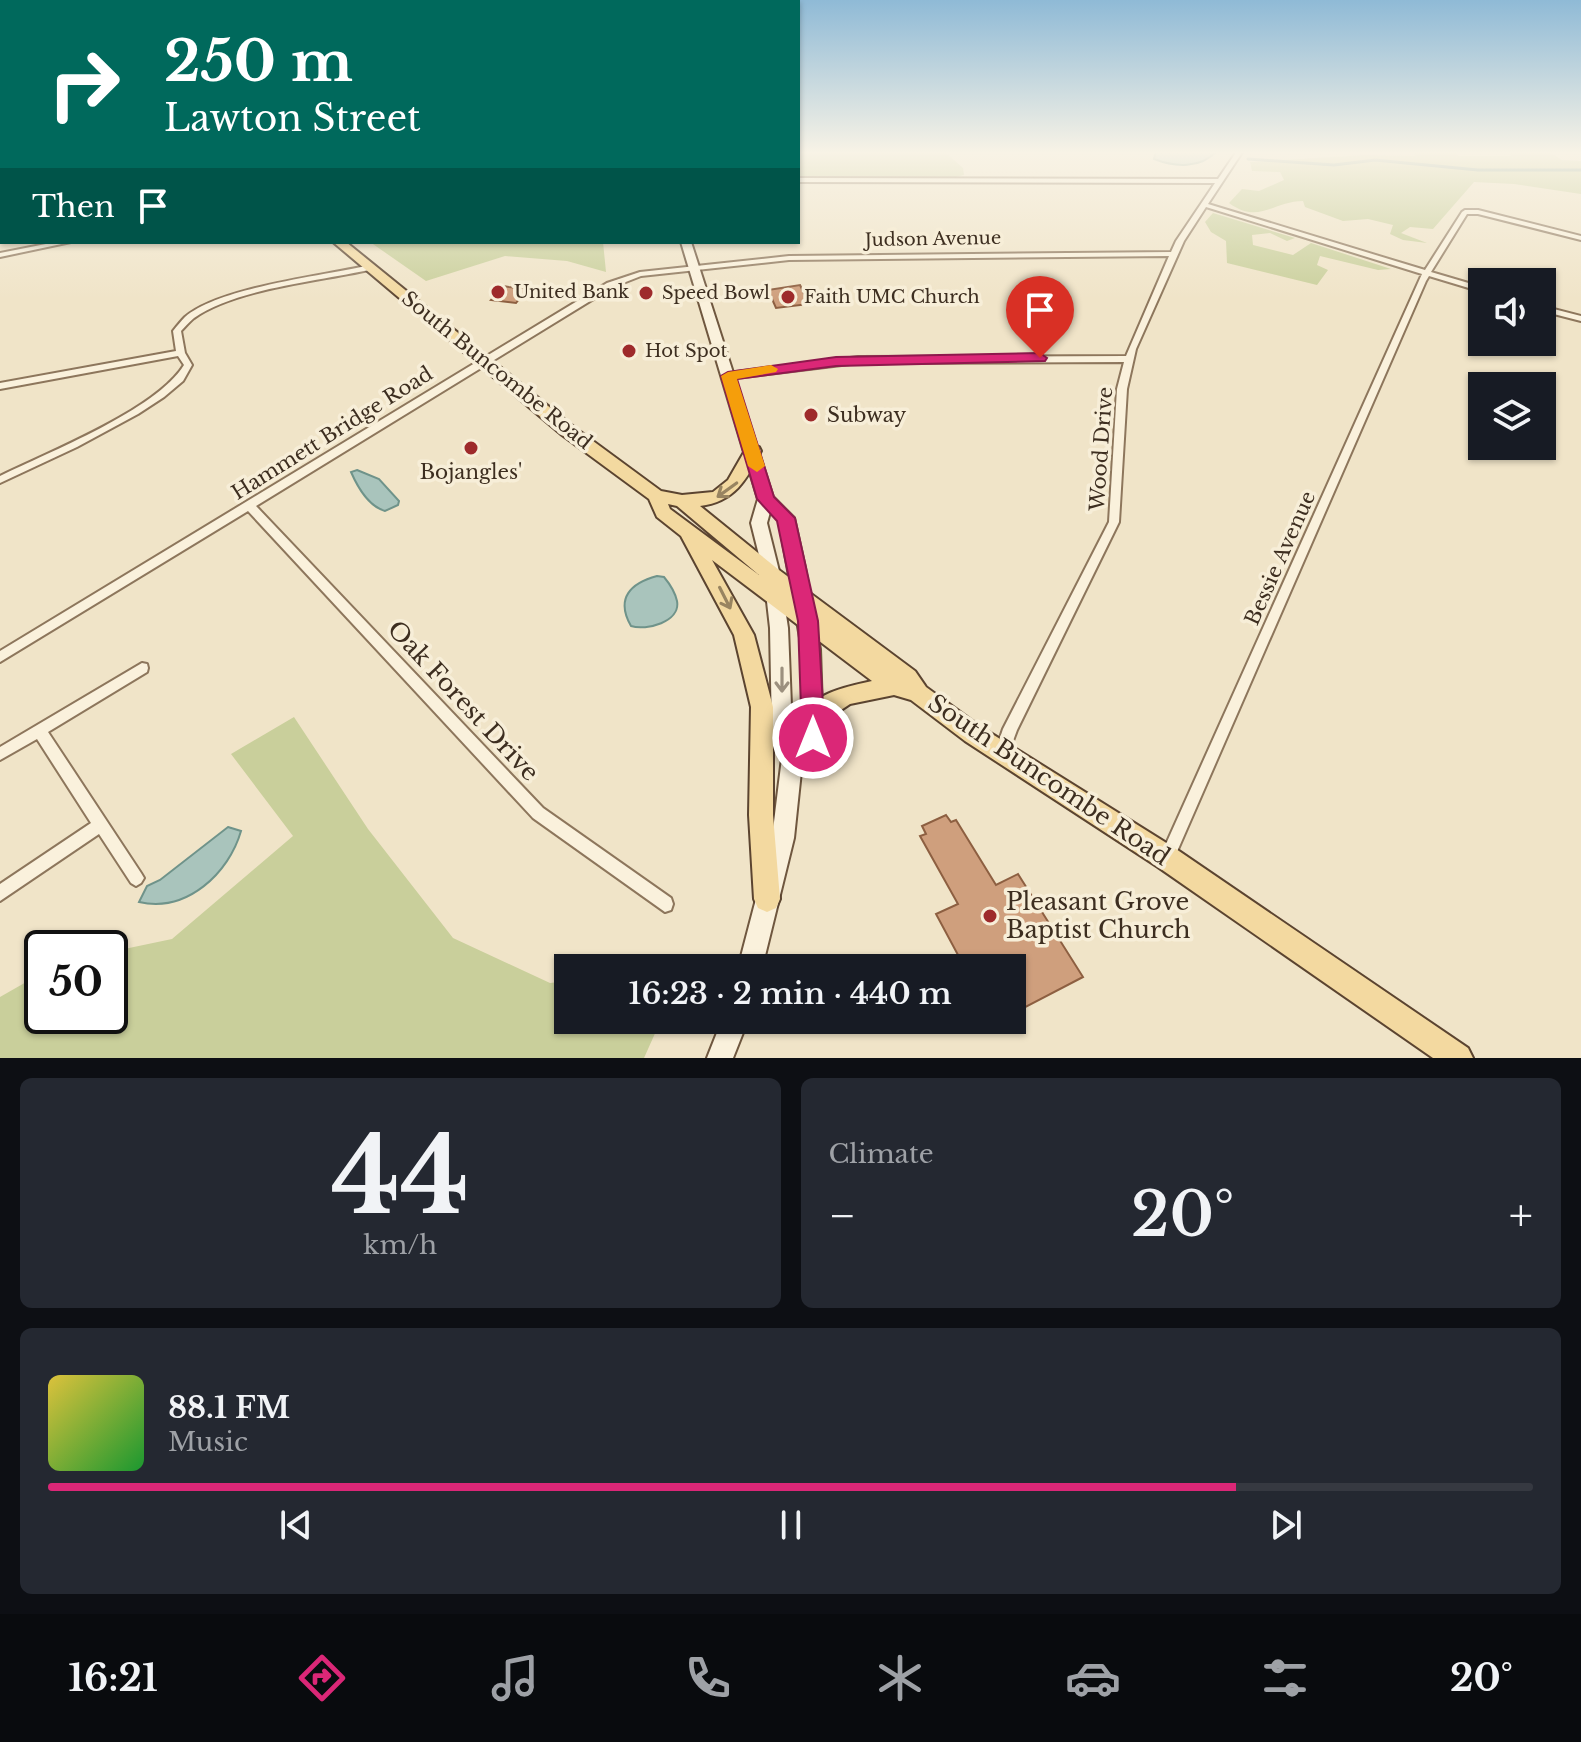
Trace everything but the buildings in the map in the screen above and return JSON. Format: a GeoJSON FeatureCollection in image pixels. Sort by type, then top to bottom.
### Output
{"type":"FeatureCollection","features":[{"type":"Feature","properties":{"kind":"main road","name":"South Buncombe Road"},"geometry":{"type":"LineString","coordinates":[[341,244],[568,431],[656,496],[682,501],[772,575],[908,677],[918,693]]}},
{"type":"Feature","properties":{"kind":"main road"},"geometry":{"type":"LineString","coordinates":[[686,244],[766,499],[786,518],[808,621],[815,715],[813,738],[792,758]]}},
{"type":"Feature","properties":{"kind":"main road"},"geometry":{"type":"LineString","coordinates":[[682,501],[706,501],[728,491],[738,481],[753,451]]}},
{"type":"Feature","properties":{"kind":"main road","name":"South Buncombe Road"},"geometry":{"type":"LineString","coordinates":[[656,496],[663,513],[894,686],[918,693],[1002,753],[1167,858],[1458,1058]]}},
{"type":"Feature","properties":{"kind":"main road"},"geometry":{"type":"LineString","coordinates":[[753,954],[783,838],[792,758],[782,732],[782,658],[772,575],[759,523],[766,499]]}},
{"type":"Feature","properties":{"kind":"main road"},"geometry":{"type":"LineString","coordinates":[[687,530],[744,635],[755,674],[762,707],[761,815],[767,899]]}},
{"type":"Feature","properties":{"kind":"main road"},"geometry":{"type":"LineString","coordinates":[[815,715],[845,696],[894,686]]}},
{"type":"Feature","properties":{"kind":"main road"},"geometry":{"type":"LineString","coordinates":[[720,1058],[729,1034]]}},
{"type":"Feature","properties":{"kind":"street","name":"Wood Drive"},"geometry":{"type":"LineString","coordinates":[[1002,753],[1010,729],[1114,522],[1122,389],[1129,359],[1174,254],[1208,200]]}},
{"type":"Feature","properties":{"kind":"street"},"geometry":{"type":"LineString","coordinates":[[1205,205],[1468,286]]}},
{"type":"Feature","properties":{"kind":"street","name":"Bessie Avenue"},"geometry":{"type":"LineString","coordinates":[[1167,858],[1428,273],[1467,211],[1581,238]]}},
{"type":"Feature","properties":{"kind":"street"},"geometry":{"type":"LineString","coordinates":[[0,255],[57,244]]}},
{"type":"Feature","properties":{"kind":"street","name":"Judson Avenue"},"geometry":{"type":"LineString","coordinates":[[692,267],[811,257],[1174,254]]}},
{"type":"Feature","properties":{"kind":"street"},"geometry":{"type":"LineString","coordinates":[[0,480],[162,396],[187,372],[188,365],[176,336],[191,314],[247,293],[370,267]]}},
{"type":"Feature","properties":{"kind":"street","name":"Hammett Bridge Road"},"geometry":{"type":"LineString","coordinates":[[0,657],[610,285],[640,274],[692,267]]}},
{"type":"Feature","properties":{"kind":"street"},"geometry":{"type":"LineString","coordinates":[[1556,312],[1581,319]]}},
{"type":"Feature","properties":{"kind":"street"},"geometry":{"type":"LineString","coordinates":[[0,386],[181,353]]}},
{"type":"Feature","properties":{"kind":"street"},"geometry":{"type":"LineString","coordinates":[[728,376],[858,360],[1129,359]]}},
{"type":"Feature","properties":{"kind":"street","name":"Oak Forest Drive"},"geometry":{"type":"LineString","coordinates":[[249,505],[538,813],[665,904]]}},
{"type":"Feature","properties":{"kind":"street"},"geometry":{"type":"LineString","coordinates":[[0,754],[142,668]]}},
{"type":"Feature","properties":{"kind":"street"},"geometry":{"type":"LineString","coordinates":[[39,731],[136,878]]}},
{"type":"Feature","properties":{"kind":"street"},"geometry":{"type":"LineString","coordinates":[[0,893],[100,825]]}},
{"type":"Feature","properties":{"kind":"green space"},"geometry":{"type":"Polygon","coordinates":[[[1231,200],[1458,200],[1433,229],[1410,227],[1401,233],[1427,243],[1403,240],[1390,234],[1393,225],[1368,219],[1343,221],[1305,207],[1303,201],[1258,212],[1249,212],[1229,203],[1231,200]]]}},
{"type":"Feature","properties":{"kind":"green space"},"geometry":{"type":"Polygon","coordinates":[[[1213,213],[1295,238],[1287,241],[1270,233],[1252,235],[1253,245],[1293,255],[1311,243],[1391,269],[1378,270],[1320,256],[1317,265],[1328,270],[1317,285],[1227,263],[1226,241],[1211,232],[1205,222],[1213,213]]]}},
{"type":"Feature","properties":{"kind":"green space"},"geometry":{"type":"Polygon","coordinates":[[[373,244],[603,244],[606,272],[567,261],[505,256],[426,281],[373,244]]]}},
{"type":"Feature","properties":{"kind":"green space"},"geometry":{"type":"Polygon","coordinates":[[[294,717],[368,829],[453,938],[554,983],[554,1034],[655,1034],[644,1058],[0,1058],[0,997],[24,983],[24,1034],[128,1034],[128,948],[172,939],[293,836],[231,754],[294,717]]]}},
{"type":"Feature","properties":{"kind":"water"},"geometry":{"type":"Polygon","coordinates":[[[357,470],[379,479],[399,501],[398,505],[385,511],[374,505],[364,496],[351,472],[357,470]]]}},
{"type":"Feature","properties":{"kind":"water"},"geometry":{"type":"Polygon","coordinates":[[[657,576],[664,577],[675,594],[677,608],[674,614],[653,626],[631,626],[625,607],[628,593],[640,583],[657,576]]]}},
{"type":"Feature","properties":{"kind":"water"},"geometry":{"type":"Polygon","coordinates":[[[228,827],[241,831],[235,847],[216,875],[204,886],[174,901],[157,904],[139,902],[147,886],[160,880],[228,827]]]}},
{"type":"Feature","properties":{"kind":"slow traffic"},"geometry":{"type":"LineString","coordinates":[[757,466],[728,376],[771,369]]}},
{"type":"Feature","properties":{"kind":"place","name":"United Bank"},"geometry":{"type":"Point","coordinates":[498,292]}},
{"type":"Feature","properties":{"kind":"place","name":"Speed Bowl"},"geometry":{"type":"Point","coordinates":[646,293]}},
{"type":"Feature","properties":{"kind":"place","name":"Faith UMC Church"},"geometry":{"type":"Point","coordinates":[788,297]}},
{"type":"Feature","properties":{"kind":"place","name":"Hot Spot"},"geometry":{"type":"Point","coordinates":[629,351]}},
{"type":"Feature","properties":{"kind":"place","name":"Subway"},"geometry":{"type":"Point","coordinates":[811,415]}},
{"type":"Feature","properties":{"kind":"place","name":"Bojangles'"},"geometry":{"type":"Point","coordinates":[471,448]}},
{"type":"Feature","properties":{"kind":"place","name":"Pleasant Grove Baptist Church"},"geometry":{"type":"Point","coordinates":[990,916]}},
{"type":"Feature","properties":{"kind":"route"},"geometry":{"type":"LineString","coordinates":[[813,738],[815,715],[808,621],[786,518],[766,499],[728,376],[836,361],[1040,358]]}}]}
